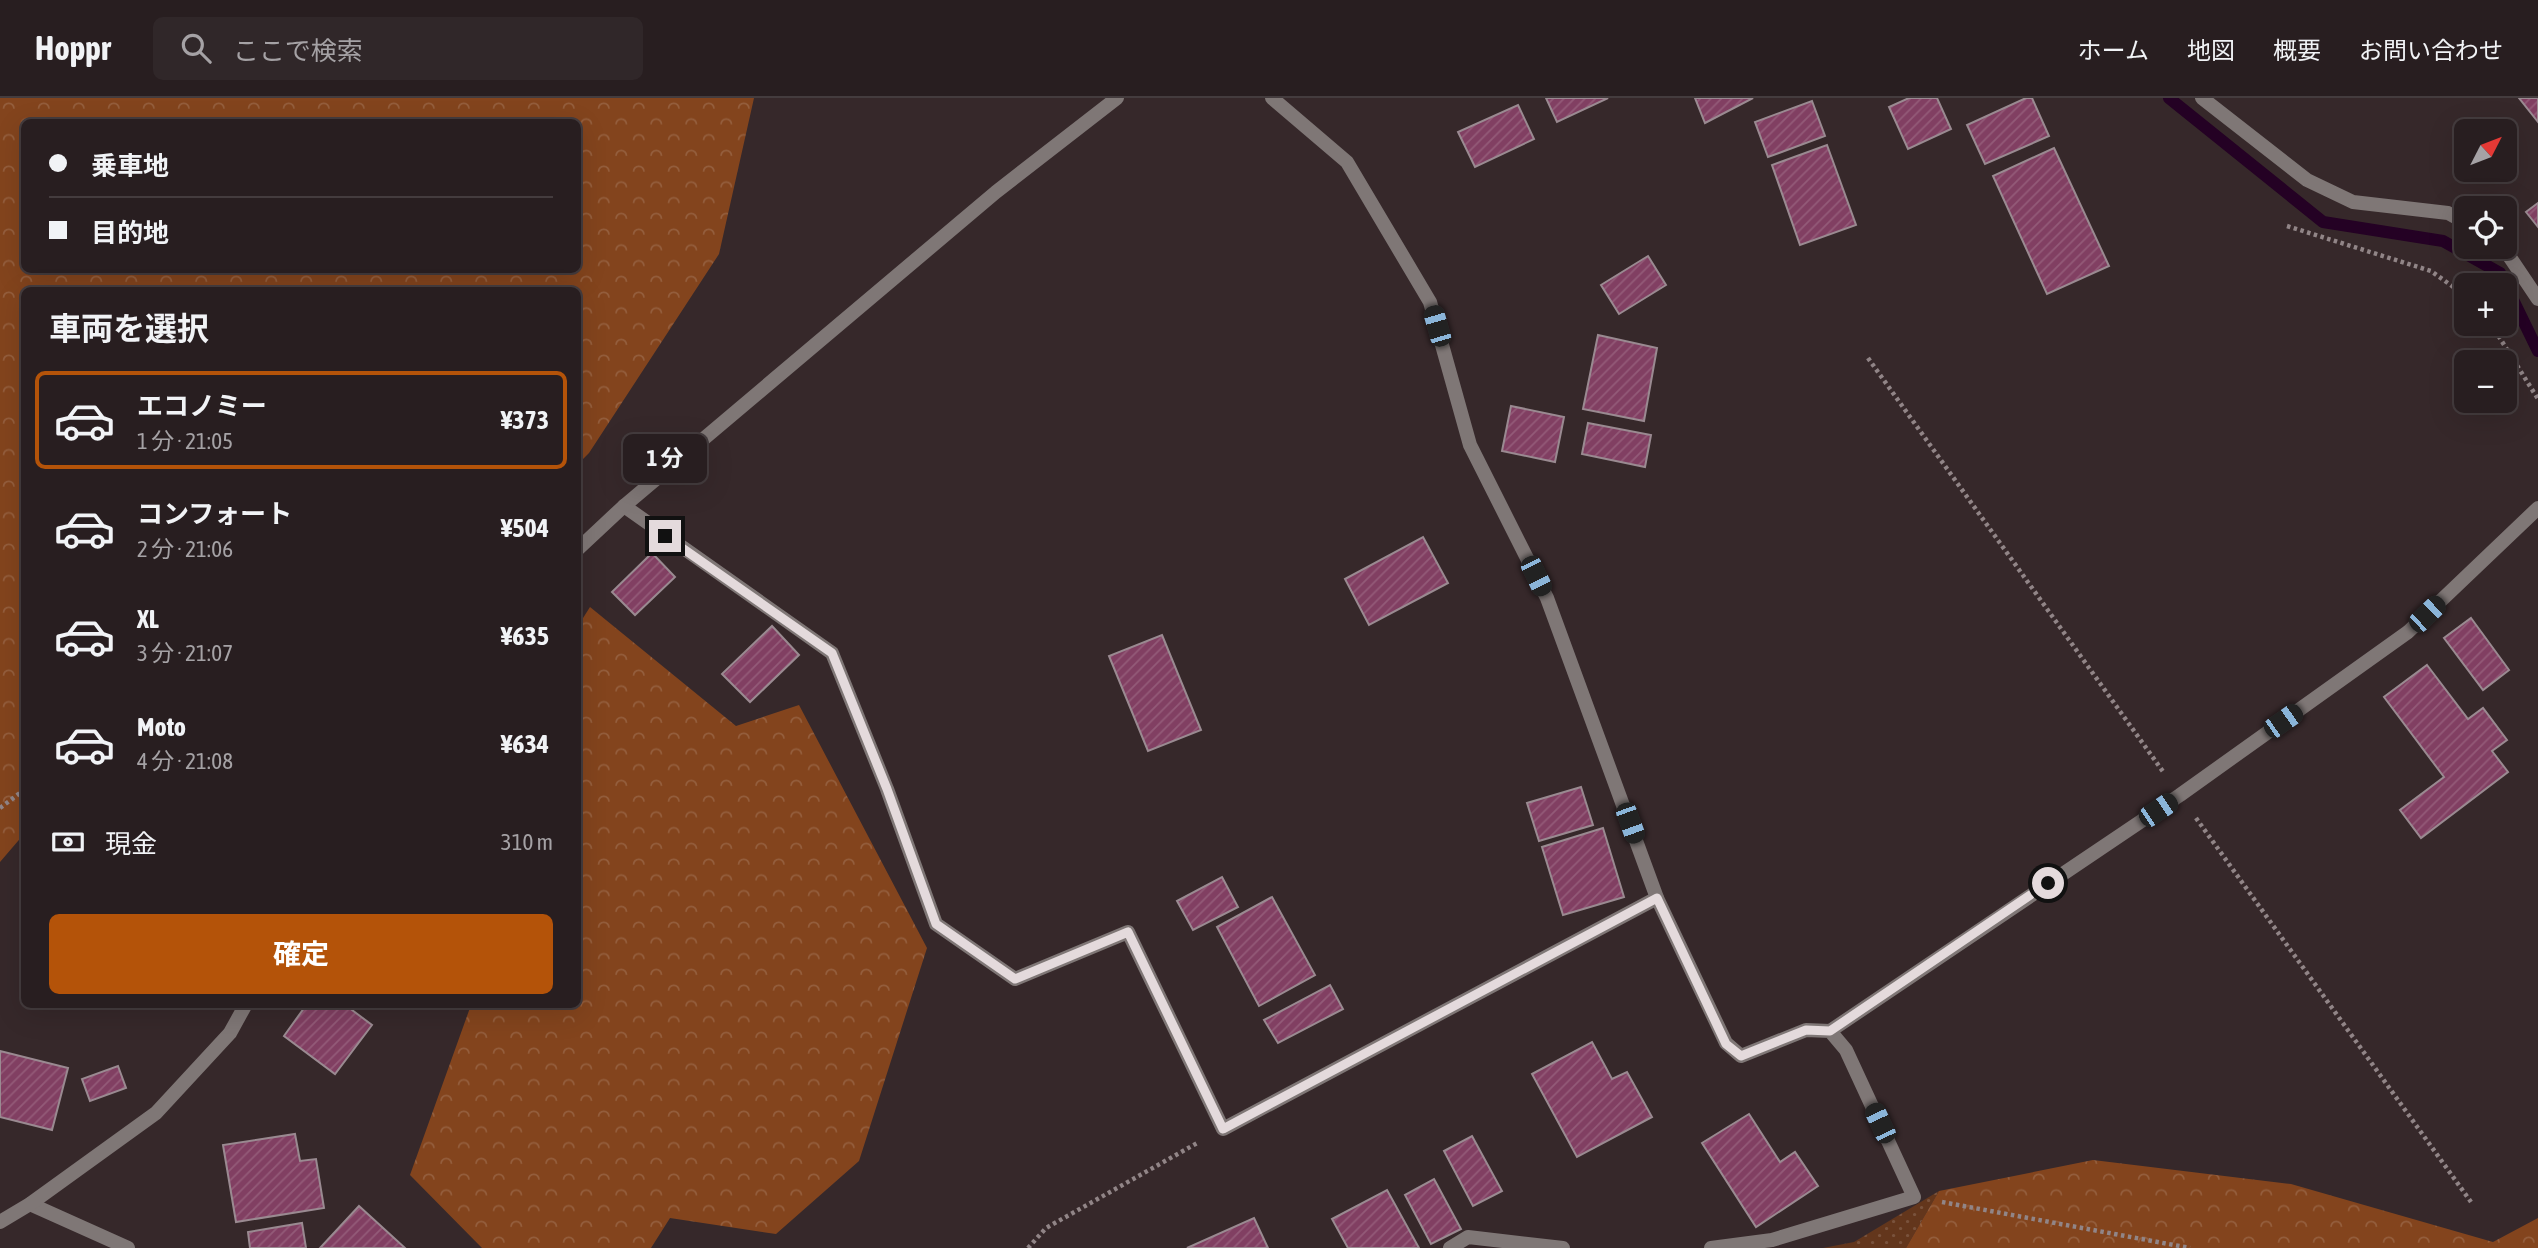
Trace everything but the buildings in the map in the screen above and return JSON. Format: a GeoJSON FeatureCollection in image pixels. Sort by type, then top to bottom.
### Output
{"type":"FeatureCollection","features":[{"type":"Feature","properties":{"kind":"street"},"geometry":{"type":"LineString","coordinates":[[581,546],[624,506],[996,192],[1117,98]]}},
{"type":"Feature","properties":{"kind":"street"},"geometry":{"type":"LineString","coordinates":[[1272,98],[1348,162],[1430,302],[1470,444],[1547,598],[1657,898],[1726,1044],[1741,1056],[1806,1030],[1830,1031],[2180,795],[2408,632],[2538,508]]}},
{"type":"Feature","properties":{"kind":"street"},"geometry":{"type":"LineString","coordinates":[[2202,98],[2307,180],[2353,202],[2448,213],[2454,216]]}},
{"type":"Feature","properties":{"kind":"street"},"geometry":{"type":"LineString","coordinates":[[2511,259],[2538,299]]}},
{"type":"Feature","properties":{"kind":"street"},"geometry":{"type":"LineString","coordinates":[[624,506],[832,653],[887,789],[936,924],[1015,979],[1128,932],[1223,1129],[1657,898]]}},
{"type":"Feature","properties":{"kind":"street"},"geometry":{"type":"LineString","coordinates":[[0,1222],[30,1205],[156,1113],[230,1033],[244,1008]]}},
{"type":"Feature","properties":{"kind":"street"},"geometry":{"type":"LineString","coordinates":[[1711,1248],[1772,1240],[1914,1196],[1846,1050],[1830,1031]]}},
{"type":"Feature","properties":{"kind":"street"},"geometry":{"type":"LineString","coordinates":[[30,1205],[128,1248]]}},
{"type":"Feature","properties":{"kind":"street"},"geometry":{"type":"LineString","coordinates":[[1450,1248],[1468,1237],[1563,1248]]}},
{"type":"Feature","properties":{"kind":"path"},"geometry":{"type":"LineString","coordinates":[[2287,226],[2431,271],[2454,287]]}},
{"type":"Feature","properties":{"kind":"path"},"geometry":{"type":"LineString","coordinates":[[2499,336],[2538,399]]}},
{"type":"Feature","properties":{"kind":"path"},"geometry":{"type":"LineString","coordinates":[[0,808],[21,792]]}},
{"type":"Feature","properties":{"kind":"path"},"geometry":{"type":"LineString","coordinates":[[1028,1248],[1046,1228],[1223,1129]]}},
{"type":"Feature","properties":{"kind":"path"},"geometry":{"type":"LineString","coordinates":[[1914,1196],[2190,1248]]}},
{"type":"Feature","properties":{"kind":"shaded area"},"geometry":{"type":"Polygon","coordinates":[[[1939,1191],[1906,1248],[1823,1248],[1854,1242],[1939,1191]]]}},
{"type":"Feature","properties":{"kind":"green space"},"geometry":{"type":"Polygon","coordinates":[[[0,98],[754,98],[719,254],[589,453],[581,461],[581,287],[21,287],[21,838],[0,862],[0,98]]]}},
{"type":"Feature","properties":{"kind":"green space"},"geometry":{"type":"Polygon","coordinates":[[[590,607],[736,726],[799,705],[927,948],[859,1161],[776,1234],[670,1218],[651,1248],[482,1248],[410,1175],[470,1008],[581,1008],[581,621],[590,607]]]}},
{"type":"Feature","properties":{"kind":"green space"},"geometry":{"type":"Polygon","coordinates":[[[2093,1160],[2291,1184],[2493,1242],[2538,1218],[2538,1248],[1906,1248],[1939,1191],[2093,1160]]]}},
{"type":"Feature","properties":{"kind":"waterway"},"geometry":{"type":"LineString","coordinates":[[2169,98],[2323,222],[2443,241],[2500,273],[2538,351]]}},
{"type":"Feature","properties":{"kind":"route"},"geometry":{"type":"LineString","coordinates":[[665,536],[832,653],[887,789],[936,924],[1015,979],[1128,932],[1223,1129],[1657,898],[1726,1044],[1741,1056],[1806,1030],[1830,1031],[2048,883]]}}]}
